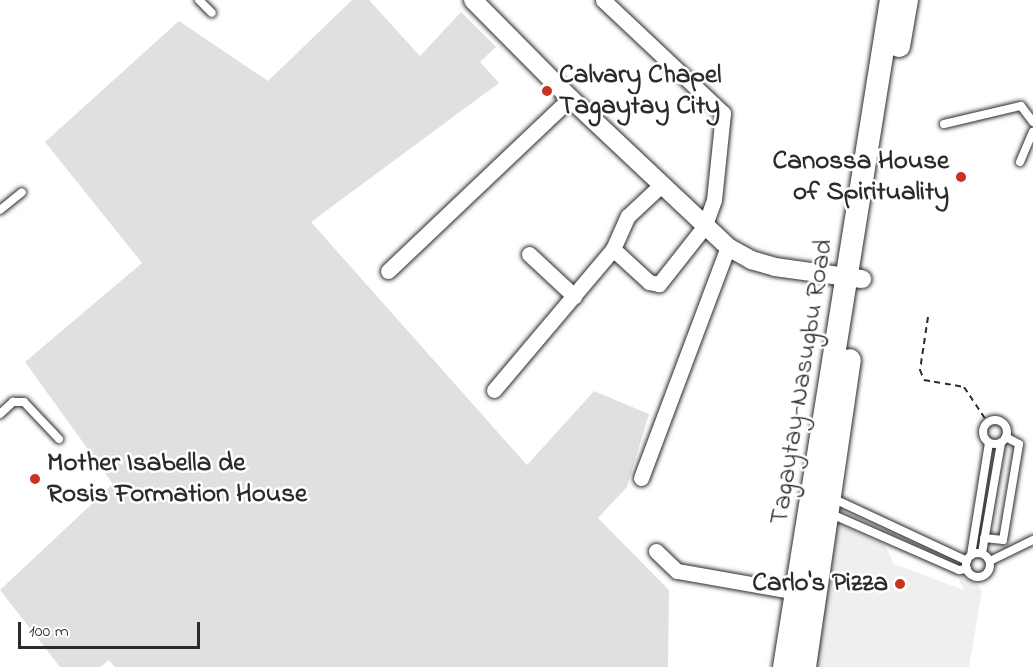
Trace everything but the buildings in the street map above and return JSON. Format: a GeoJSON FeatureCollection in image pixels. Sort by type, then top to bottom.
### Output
{"type":"FeatureCollection","features":[{"type":"Feature","properties":{"kind":"main road","name":"Tagaytay-Nasugbu Road"},"geometry":{"type":"LineString","coordinates":[[805,667],[829,505],[855,278],[891,0]]}},
{"type":"Feature","properties":{"kind":"main road","name":"Tagaytay-Nasugbu Road"},"geometry":{"type":"LineString","coordinates":[[784,667],[907,0]]}},
{"type":"Feature","properties":{"kind":"street"},"geometry":{"type":"LineString","coordinates":[[473,0],[570,98],[704,227],[728,247],[751,260],[776,267],[855,278]]}},
{"type":"Feature","properties":{"kind":"street"},"geometry":{"type":"LineString","coordinates":[[603,0],[723,113],[714,200],[704,227],[659,284],[649,282],[613,249]]}},
{"type":"Feature","properties":{"kind":"street"},"geometry":{"type":"LineString","coordinates":[[388,271],[570,98]]}},
{"type":"Feature","properties":{"kind":"street"},"geometry":{"type":"LineString","coordinates":[[494,390],[613,249],[628,216],[661,185]]}},
{"type":"Feature","properties":{"kind":"street"},"geometry":{"type":"LineString","coordinates":[[641,478],[728,247]]}},
{"type":"Feature","properties":{"kind":"street"},"geometry":{"type":"LineString","coordinates":[[529,254],[574,296]]}},
{"type":"Feature","properties":{"kind":"street"},"geometry":{"type":"LineString","coordinates":[[656,551],[676,571],[797,592]]}},
{"type":"Feature","properties":{"kind":"lane"},"geometry":{"type":"LineString","coordinates":[[199,0],[212,13]]}},
{"type":"Feature","properties":{"kind":"lane"},"geometry":{"type":"LineString","coordinates":[[944,124],[1021,106],[1033,122]]}},
{"type":"Feature","properties":{"kind":"lane"},"geometry":{"type":"LineString","coordinates":[[1020,162],[1033,132]]}},
{"type":"Feature","properties":{"kind":"lane"},"geometry":{"type":"LineString","coordinates":[[0,210],[22,192]]}},
{"type":"Feature","properties":{"kind":"lane"},"geometry":{"type":"LineString","coordinates":[[0,414],[13,402],[24,402],[59,440]]}},
{"type":"Feature","properties":{"kind":"lane"},"geometry":{"type":"LineString","coordinates":[[829,505],[959,570],[968,562],[982,553],[1003,440],[1002,423],[988,423],[983,433],[989,443],[968,562],[972,575],[984,575],[990,561],[1033,540]]}},
{"type":"Feature","properties":{"kind":"lane"},"geometry":{"type":"LineString","coordinates":[[984,538],[1004,540],[1019,444],[1003,440],[989,443]]}},
{"type":"Feature","properties":{"kind":"lane"},"geometry":{"type":"LineString","coordinates":[[829,505],[968,562]]}},
{"type":"Feature","properties":{"kind":"lane"},"geometry":{"type":"LineString","coordinates":[[982,553],[990,561]]}},
{"type":"Feature","properties":{"kind":"path"},"geometry":{"type":"LineString","coordinates":[[928,317],[920,370],[924,380],[964,387],[988,423]]}},
{"type":"Feature","properties":{"kind":"shaded area"},"geometry":{"type":"Polygon","coordinates":[[[352,0],[369,0],[420,56],[461,12],[496,47],[480,62],[499,83],[311,222],[527,465],[594,391],[649,414],[627,487],[598,518],[669,590],[668,667],[115,667],[109,660],[100,667],[60,667],[0,590],[113,484],[25,362],[142,263],[45,142],[179,21],[268,81],[352,0]]]}},
{"type":"Feature","properties":{"kind":"shaded area"},"geometry":{"type":"Polygon","coordinates":[[[834,523],[885,545],[894,564],[964,590],[957,575],[975,582],[982,591],[969,667],[810,667],[834,523]]]}},
{"type":"Feature","properties":{"kind":"place","name":"Calvary Chapel Tagaytay City"},"geometry":{"type":"Point","coordinates":[547,91]}},
{"type":"Feature","properties":{"kind":"place","name":"Canossa House of Spirituality"},"geometry":{"type":"Point","coordinates":[961,177]}},
{"type":"Feature","properties":{"kind":"place","name":"Mother Isabella de Rosis Formation House"},"geometry":{"type":"Point","coordinates":[35,479]}},
{"type":"Feature","properties":{"kind":"place","name":"Carlo's Pizza"},"geometry":{"type":"Point","coordinates":[900,584]}}]}
